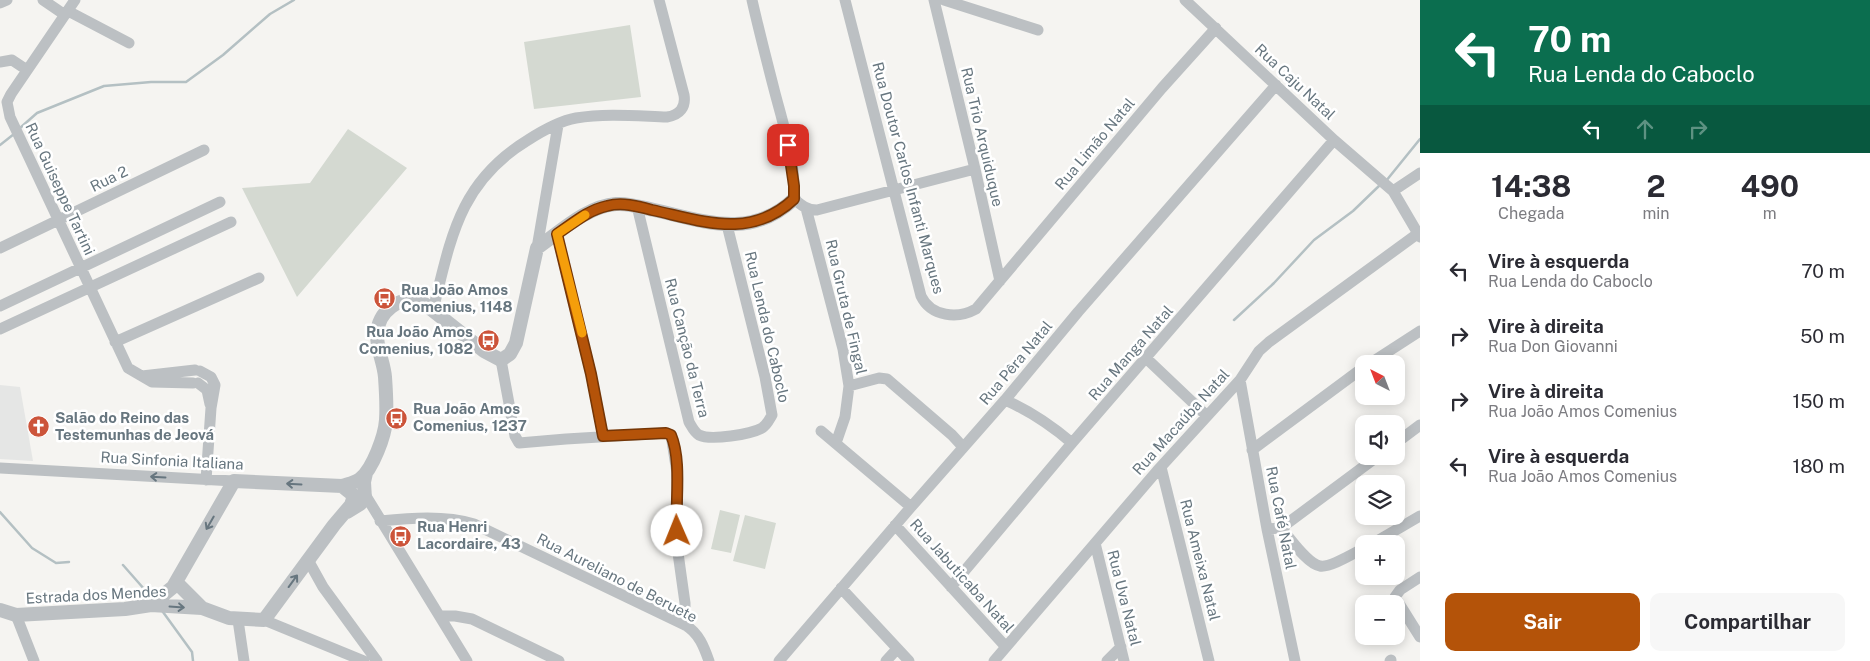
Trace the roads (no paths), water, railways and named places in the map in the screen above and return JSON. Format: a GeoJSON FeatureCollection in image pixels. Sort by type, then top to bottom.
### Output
{"type":"FeatureCollection","features":[{"type":"Feature","properties":{"kind":"street"},"geometry":{"type":"LineString","coordinates":[[0,4],[7,0]]}},
{"type":"Feature","properties":{"kind":"street"},"geometry":{"type":"LineString","coordinates":[[43,0],[129,43]]}},
{"type":"Feature","properties":{"kind":"street","name":"Rua Guiseppe Tartini"},"geometry":{"type":"LineString","coordinates":[[75,0],[7,102],[10,117],[128,368],[147,381],[160,384],[195,383],[207,390],[211,408]]}},
{"type":"Feature","properties":{"kind":"street"},"geometry":{"type":"LineString","coordinates":[[433,310],[455,226],[471,194],[494,166],[509,153],[534,136],[576,118],[600,116],[667,118],[674,116],[682,110],[685,101],[684,94],[660,0]]}},
{"type":"Feature","properties":{"kind":"street"},"geometry":{"type":"LineString","coordinates":[[752,0],[786,132],[794,199],[806,208],[817,210],[976,169]]}},
{"type":"Feature","properties":{"kind":"street","name":"Rua Doutor Carlos Infanti Marques"},"geometry":{"type":"LineString","coordinates":[[845,0],[921,296],[929,308],[946,315],[969,313],[976,309],[1000,281]]}},
{"type":"Feature","properties":{"kind":"street","name":"Rua Trio Arquiduque"},"geometry":{"type":"LineString","coordinates":[[934,0],[976,169],[1000,281]]}},
{"type":"Feature","properties":{"kind":"street"},"geometry":{"type":"LineString","coordinates":[[944,0],[1038,30]]}},
{"type":"Feature","properties":{"kind":"street","name":"Rua Caju Natal"},"geometry":{"type":"LineString","coordinates":[[1185,0],[1334,140],[1389,188],[1419,234]]}},
{"type":"Feature","properties":{"kind":"street","name":"Rua Limão Natal"},"geometry":{"type":"LineString","coordinates":[[1000,281],[1162,88],[1216,28]]}},
{"type":"Feature","properties":{"kind":"street"},"geometry":{"type":"LineString","coordinates":[[0,62],[12,60],[27,70]]}},
{"type":"Feature","properties":{"kind":"street","name":"Rua Pêra Natal"},"geometry":{"type":"LineString","coordinates":[[779,661],[1005,400],[1078,312],[1276,85]]}},
{"type":"Feature","properties":{"kind":"street"},"geometry":{"type":"LineString","coordinates":[[501,360],[510,354],[516,343],[537,248],[558,125]]}},
{"type":"Feature","properties":{"kind":"street","name":"Rua Manga Natal"},"geometry":{"type":"LineString","coordinates":[[950,587],[1334,140]]}},
{"type":"Feature","properties":{"kind":"street","name":"Rua 2"},"geometry":{"type":"LineString","coordinates":[[0,248],[204,150]]}},
{"type":"Feature","properties":{"kind":"street"},"geometry":{"type":"LineString","coordinates":[[1389,188],[1420,173]]}},
{"type":"Feature","properties":{"kind":"street"},"geometry":{"type":"LineString","coordinates":[[537,248],[596,209],[617,204],[637,206],[727,225],[748,223],[763,218],[780,210],[794,199]]}},
{"type":"Feature","properties":{"kind":"street"},"geometry":{"type":"LineString","coordinates":[[0,306],[220,202]]}},
{"type":"Feature","properties":{"kind":"street","name":"Rua Canção da Terra"},"geometry":{"type":"LineString","coordinates":[[637,206],[692,428],[699,435],[708,437],[758,430]]}},
{"type":"Feature","properties":{"kind":"street","name":"Rua Gruta de Fingal"},"geometry":{"type":"LineString","coordinates":[[806,208],[843,349],[850,386],[844,417],[836,443]]}},
{"type":"Feature","properties":{"kind":"street"},"geometry":{"type":"LineString","coordinates":[[0,329],[231,222]]}},
{"type":"Feature","properties":{"kind":"street","name":"Rua Lenda do Caboclo"},"geometry":{"type":"LineString","coordinates":[[727,225],[772,415],[764,427],[758,430]]}},
{"type":"Feature","properties":{"kind":"street"},"geometry":{"type":"LineString","coordinates":[[557,234],[591,374],[603,436]]}},
{"type":"Feature","properties":{"kind":"street","name":"Rua Macaúba Natal"},"geometry":{"type":"LineString","coordinates":[[994,661],[1160,467],[1240,380],[1259,351],[1419,234]]}},
{"type":"Feature","properties":{"kind":"street"},"geometry":{"type":"LineString","coordinates":[[115,342],[259,278]]}},
{"type":"Feature","properties":{"kind":"street"},"geometry":{"type":"LineString","coordinates":[[264,620],[351,505],[352,497],[349,491],[359,485],[380,445],[386,420],[385,376],[377,335],[381,318],[392,306],[410,299],[422,302],[484,351],[501,360]]}},
{"type":"Feature","properties":{"kind":"street"},"geometry":{"type":"LineString","coordinates":[[1383,355],[1420,331]]}},
{"type":"Feature","properties":{"kind":"street"},"geometry":{"type":"LineString","coordinates":[[1146,358],[1207,416]]}},
{"type":"Feature","properties":{"kind":"street"},"geometry":{"type":"LineString","coordinates":[[501,360],[515,439],[519,443],[666,433],[673,438],[677,479],[678,552],[685,603],[685,625]]}},
{"type":"Feature","properties":{"kind":"street","name":"Rua Guiseppe Tartini"},"geometry":{"type":"LineString","coordinates":[[140,376],[198,371],[208,374],[214,380],[206,480]]}},
{"type":"Feature","properties":{"kind":"street"},"geometry":{"type":"LineString","coordinates":[[1252,450],[1355,374]]}},
{"type":"Feature","properties":{"kind":"street"},"geometry":{"type":"LineString","coordinates":[[850,386],[883,378],[892,383],[952,435],[963,447]]}},
{"type":"Feature","properties":{"kind":"street","name":"Rua Café Natal"},"geometry":{"type":"LineString","coordinates":[[1240,380],[1267,529],[1294,661]]}},
{"type":"Feature","properties":{"kind":"street"},"geometry":{"type":"LineString","coordinates":[[1005,400],[1051,426],[1072,443]]}},
{"type":"Feature","properties":{"kind":"street"},"geometry":{"type":"LineString","coordinates":[[1405,437],[1420,426]]}},
{"type":"Feature","properties":{"kind":"street"},"geometry":{"type":"LineString","coordinates":[[821,431],[911,507]]}},
{"type":"Feature","properties":{"kind":"street"},"geometry":{"type":"LineString","coordinates":[[1267,529],[1281,528],[1366,465]]}},
{"type":"Feature","properties":{"kind":"street","name":"Rua Ameixa Natal"},"geometry":{"type":"LineString","coordinates":[[1160,467],[1209,661]]}},
{"type":"Feature","properties":{"kind":"street","name":"Rua Sinfonia Italiana"},"geometry":{"type":"LineString","coordinates":[[0,468],[206,480],[359,485]]}},
{"type":"Feature","properties":{"kind":"street"},"geometry":{"type":"LineString","coordinates":[[151,605],[173,587],[234,480]]}},
{"type":"Feature","properties":{"kind":"street"},"geometry":{"type":"LineString","coordinates":[[346,512],[363,502],[359,485]]}},
{"type":"Feature","properties":{"kind":"street"},"geometry":{"type":"LineString","coordinates":[[359,485],[467,661]]}},
{"type":"Feature","properties":{"kind":"street"},"geometry":{"type":"LineString","coordinates":[[1387,535],[1420,516]]}},
{"type":"Feature","properties":{"kind":"street","name":"Rua Aureliano de Beruete"},"geometry":{"type":"LineString","coordinates":[[380,521],[440,519],[458,520],[474,524],[685,625],[698,638],[709,661]]}},
{"type":"Feature","properties":{"kind":"street","name":"Rua Jabuticaba Natal"},"geometry":{"type":"LineString","coordinates":[[895,525],[1006,647]]}},
{"type":"Feature","properties":{"kind":"street"},"geometry":{"type":"LineString","coordinates":[[1281,528],[1307,558],[1322,567],[1355,552]]}},
{"type":"Feature","properties":{"kind":"street","name":"Rua Uva Natal"},"geometry":{"type":"LineString","coordinates":[[1095,543],[1124,661]]}},
{"type":"Feature","properties":{"kind":"street"},"geometry":{"type":"LineString","coordinates":[[308,560],[323,587],[377,661]]}},
{"type":"Feature","properties":{"kind":"street"},"geometry":{"type":"LineString","coordinates":[[1420,578],[1400,590],[1395,597],[1420,637]]}},
{"type":"Feature","properties":{"kind":"street"},"geometry":{"type":"LineString","coordinates":[[176,582],[202,608]]}},
{"type":"Feature","properties":{"kind":"street"},"geometry":{"type":"LineString","coordinates":[[841,588],[909,661]]}},
{"type":"Feature","properties":{"kind":"street","name":"Estrada dos Mendes"},"geometry":{"type":"LineString","coordinates":[[0,610],[16,615],[125,609],[151,605],[202,608],[238,620],[264,620],[364,661]]}},
{"type":"Feature","properties":{"kind":"street"},"geometry":{"type":"LineString","coordinates":[[16,615],[34,661]]}},
{"type":"Feature","properties":{"kind":"street"},"geometry":{"type":"LineString","coordinates":[[441,616],[472,619],[559,661]]}},
{"type":"Feature","properties":{"kind":"street"},"geometry":{"type":"LineString","coordinates":[[238,620],[244,661]]}},
{"type":"Feature","properties":{"kind":"street"},"geometry":{"type":"LineString","coordinates":[[1107,661],[1121,647]]}},
{"type":"Feature","properties":{"kind":"street"},"geometry":{"type":"LineString","coordinates":[[886,661],[898,648]]}},
{"type":"Feature","properties":{"kind":"waterway"},"geometry":{"type":"LineString","coordinates":[[20,128],[37,113],[104,86],[151,82],[186,82],[223,55],[270,14],[294,0]]}},
{"type":"Feature","properties":{"kind":"waterway"},"geometry":{"type":"LineString","coordinates":[[0,145],[14,134]]}},
{"type":"Feature","properties":{"kind":"waterway"},"geometry":{"type":"LineString","coordinates":[[1386,181],[1420,139]]}},
{"type":"Feature","properties":{"kind":"waterway"},"geometry":{"type":"LineString","coordinates":[[1234,320],[1274,283],[1314,240],[1353,211],[1380,185]]}},
{"type":"Feature","properties":{"kind":"waterway"},"geometry":{"type":"LineString","coordinates":[[0,512],[32,548],[56,563],[69,562]]}},
{"type":"Feature","properties":{"kind":"waterway"},"geometry":{"type":"LineString","coordinates":[[123,565],[152,598]]}},
{"type":"Feature","properties":{"kind":"waterway"},"geometry":{"type":"LineString","coordinates":[[163,612],[192,652],[193,661]]}},
{"type":"Feature","properties":{"kind":"place","name":"Rua João Amos Comenius, 1148"},"geometry":{"type":"Point","coordinates":[385,299]}},
{"type":"Feature","properties":{"kind":"place","name":"Rua João Amos Comenius, 1082"},"geometry":{"type":"Point","coordinates":[489,341]}},
{"type":"Feature","properties":{"kind":"place","name":"Rua João Amos Comenius, 1237"},"geometry":{"type":"Point","coordinates":[397,418]}},
{"type":"Feature","properties":{"kind":"place","name":"Salão do Reino das Testemunhas de Jeová"},"geometry":{"type":"Point","coordinates":[39,427]}},
{"type":"Feature","properties":{"kind":"place","name":"Rua Henri Lacordaire, 43"},"geometry":{"type":"Point","coordinates":[401,536]}}]}
